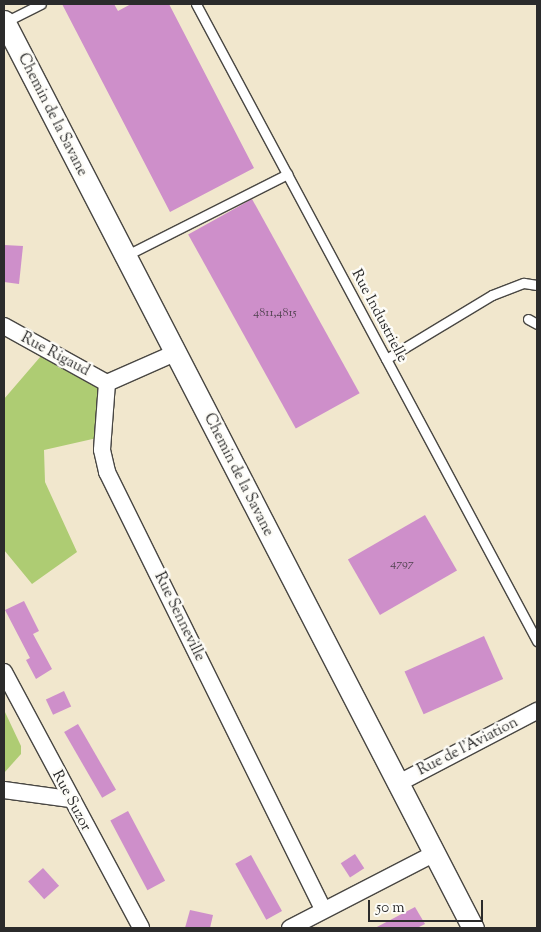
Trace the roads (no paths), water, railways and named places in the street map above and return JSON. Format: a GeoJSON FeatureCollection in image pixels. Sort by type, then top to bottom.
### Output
{"type":"FeatureCollection","features":[{"type":"Feature","properties":{"kind":"street","name":"Chemin de la Savane"},"geometry":{"type":"LineString","coordinates":[[4,21],[473,928]]}},
{"type":"Feature","properties":{"kind":"street","name":"Rue Rigaud"},"geometry":{"type":"LineString","coordinates":[[4,326],[107,382]]}},
{"type":"Feature","properties":{"kind":"street"},"geometry":{"type":"LineString","coordinates":[[107,382],[174,353]]}},
{"type":"Feature","properties":{"kind":"street","name":"Rue Senneville"},"geometry":{"type":"LineString","coordinates":[[107,382],[102,450],[107,472],[323,910]]}},
{"type":"Feature","properties":{"kind":"street","name":"Rue Suzor"},"geometry":{"type":"LineString","coordinates":[[4,672],[70,799],[141,928]]}},
{"type":"Feature","properties":{"kind":"street","name":"Rue de l'Aviation"},"geometry":{"type":"LineString","coordinates":[[398,783],[537,711]]}},
{"type":"Feature","properties":{"kind":"street"},"geometry":{"type":"LineString","coordinates":[[4,790],[70,799]]}},
{"type":"Feature","properties":{"kind":"street"},"geometry":{"type":"LineString","coordinates":[[290,928],[435,853]]}},
{"type":"Feature","properties":{"kind":"lane"},"geometry":{"type":"LineString","coordinates":[[4,21],[40,4]]}},
{"type":"Feature","properties":{"kind":"lane","name":"Rue Industrielle"},"geometry":{"type":"LineString","coordinates":[[196,4],[537,641]]}},
{"type":"Feature","properties":{"kind":"lane"},"geometry":{"type":"LineString","coordinates":[[125,256],[287,174]]}},
{"type":"Feature","properties":{"kind":"lane"},"geometry":{"type":"LineString","coordinates":[[386,359],[492,295],[524,283],[537,285]]}},
{"type":"Feature","properties":{"kind":"lane"},"geometry":{"type":"LineString","coordinates":[[528,319],[537,324]]}}]}
